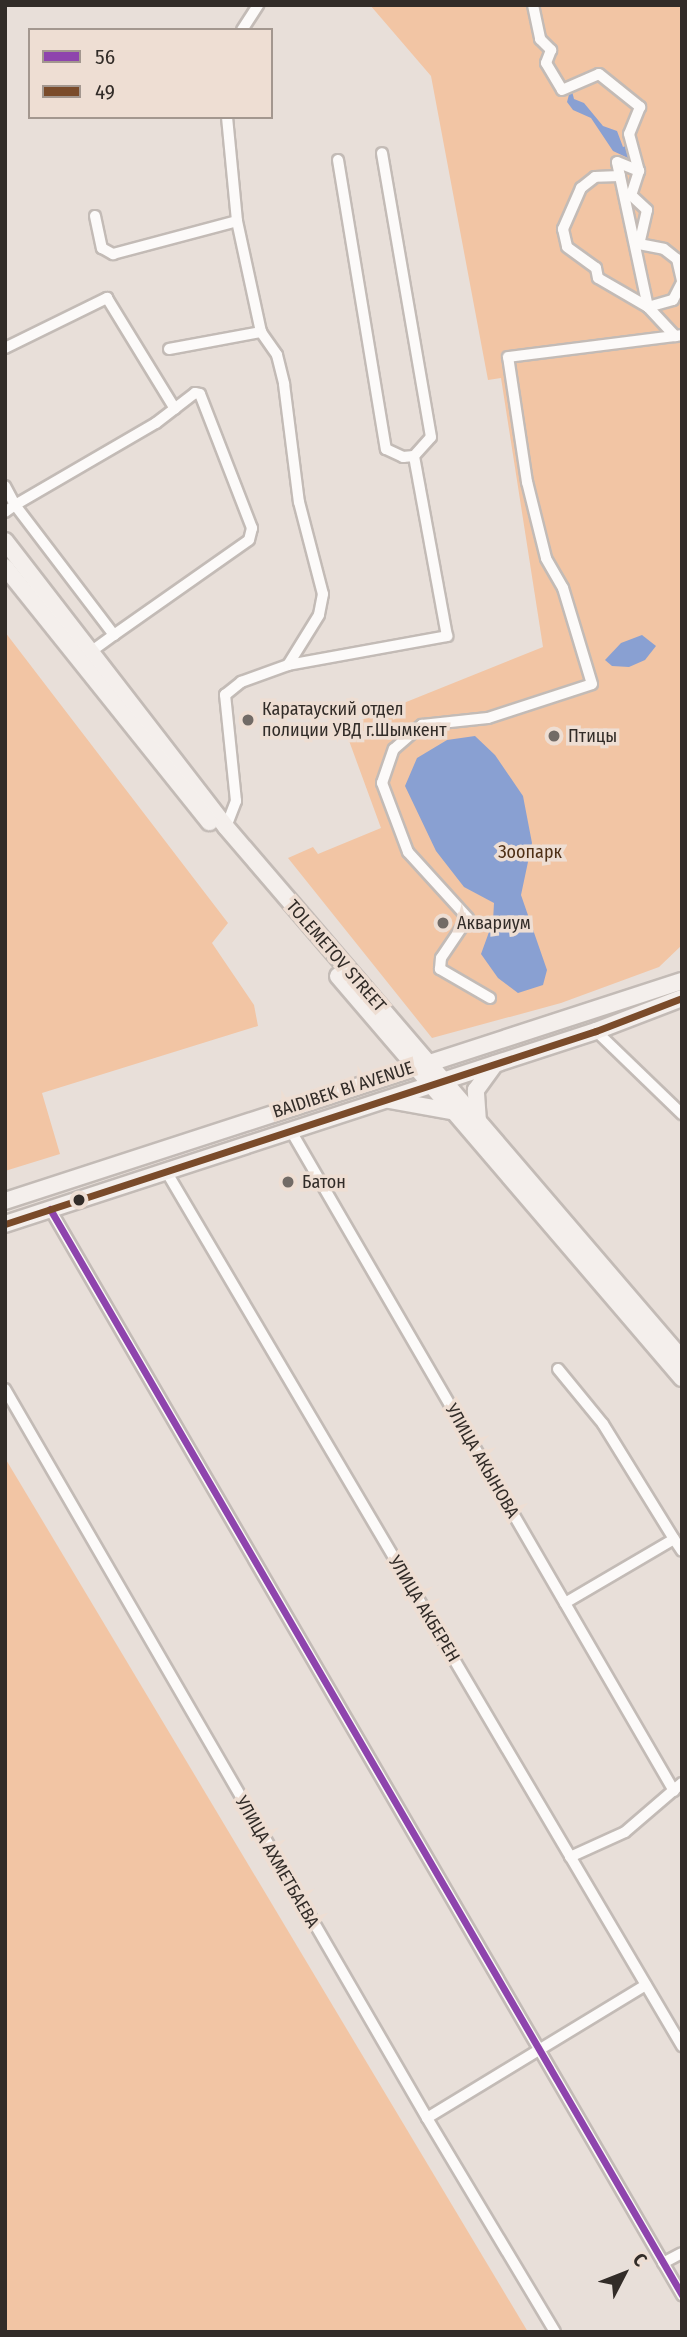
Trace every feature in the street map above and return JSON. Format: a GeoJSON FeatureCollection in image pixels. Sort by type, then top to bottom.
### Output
{"type":"FeatureCollection","features":[{"type":"Feature","properties":{"kind":"main road","name":"TOLEMETOV STREET"},"geometry":{"type":"LineString","coordinates":[[5,541],[226,827],[420,1065],[435,1083],[478,1122],[682,1359]]}},
{"type":"Feature","properties":{"kind":"main road","name":"TOLEMETOV STREET"},"geometry":{"type":"LineString","coordinates":[[5,567],[95,684],[420,1065]]}},
{"type":"Feature","properties":{"kind":"main road","name":"BAIDIBEK BI AVENUE"},"geometry":{"type":"LineString","coordinates":[[5,1201],[682,981]]}},
{"type":"Feature","properties":{"kind":"main road","name":"BAIDIBEK BI AVENUE"},"geometry":{"type":"LineString","coordinates":[[5,1224],[596,1031],[682,998]]}},
{"type":"Feature","properties":{"kind":"main road"},"geometry":{"type":"LineString","coordinates":[[478,1122],[476,1090],[495,1064]]}},
{"type":"Feature","properties":{"kind":"main road","name":"TOLEMETOV STREET"},"geometry":{"type":"LineString","coordinates":[[435,1083],[451,1111],[682,1378]]}},
{"type":"Feature","properties":{"kind":"main road"},"geometry":{"type":"LineString","coordinates":[[384,1100],[451,1111]]}},
{"type":"Feature","properties":{"kind":"main road"},"geometry":{"type":"LineString","coordinates":[[212,1133],[221,1154]]}},
{"type":"Feature","properties":{"kind":"street"},"geometry":{"type":"LineString","coordinates":[[243,28],[258,5]]}},
{"type":"Feature","properties":{"kind":"street"},"geometry":{"type":"LineString","coordinates":[[533,5],[540,39],[551,50],[546,63],[562,90],[599,74],[640,107],[629,134],[639,171],[631,195],[647,210],[639,244],[664,249],[677,259],[682,281],[673,300],[648,307]]}},
{"type":"Feature","properties":{"kind":"street"},"geometry":{"type":"LineString","coordinates":[[227,119],[237,221],[261,332],[277,355],[299,502],[323,594],[319,615],[289,665]]}},
{"type":"Feature","properties":{"kind":"street"},"geometry":{"type":"LineString","coordinates":[[338,160],[386,449],[403,457],[414,456],[431,437],[382,153]]}},
{"type":"Feature","properties":{"kind":"street"},"geometry":{"type":"LineString","coordinates":[[639,171],[617,162],[648,307]]}},
{"type":"Feature","properties":{"kind":"street"},"geometry":{"type":"LineString","coordinates":[[620,176],[595,177],[580,188],[563,229],[567,247],[596,268],[598,278],[648,307],[678,335]]}},
{"type":"Feature","properties":{"kind":"street"},"geometry":{"type":"LineString","coordinates":[[95,216],[102,248],[113,254],[237,221]]}},
{"type":"Feature","properties":{"kind":"street"},"geometry":{"type":"LineString","coordinates":[[5,348],[107,298],[175,409]]}},
{"type":"Feature","properties":{"kind":"street"},"geometry":{"type":"LineString","coordinates":[[169,349],[261,332]]}},
{"type":"Feature","properties":{"kind":"street"},"geometry":{"type":"LineString","coordinates":[[490,998],[440,969],[441,958],[468,918],[408,852],[382,783],[394,750],[422,725],[488,718],[592,684],[564,588],[546,558],[527,482],[508,357],[678,335]]}},
{"type":"Feature","properties":{"kind":"street"},"geometry":{"type":"LineString","coordinates":[[5,512],[175,409],[195,393],[200,394],[252,528],[249,540],[89,653]]}},
{"type":"Feature","properties":{"kind":"street"},"geometry":{"type":"LineString","coordinates":[[226,827],[236,801],[225,695],[241,682],[289,665],[447,636],[414,456]]}},
{"type":"Feature","properties":{"kind":"street"},"geometry":{"type":"LineString","coordinates":[[5,486],[15,505],[114,635]]}},
{"type":"Feature","properties":{"kind":"street"},"geometry":{"type":"LineString","coordinates":[[596,1031],[682,1114]]}},
{"type":"Feature","properties":{"kind":"street","name":"УЛИЦА АКЫНОВА"},"geometry":{"type":"LineString","coordinates":[[291,1131],[565,1603],[678,1787]]}},
{"type":"Feature","properties":{"kind":"street","name":"УЛИЦА АКБЕРЕН"},"geometry":{"type":"LineString","coordinates":[[166,1171],[682,2046]]}},
{"type":"Feature","properties":{"kind":"street"},"geometry":{"type":"LineString","coordinates":[[50,1209],[682,2295]]}},
{"type":"Feature","properties":{"kind":"street"},"geometry":{"type":"LineString","coordinates":[[558,1369],[603,1424],[682,1551]]}},
{"type":"Feature","properties":{"kind":"street","name":"УЛИЦА АХМЕТБАЕВА"},"geometry":{"type":"LineString","coordinates":[[5,1389],[427,2118],[555,2332]]}},
{"type":"Feature","properties":{"kind":"street"},"geometry":{"type":"LineString","coordinates":[[565,1603],[674,1539]]}},
{"type":"Feature","properties":{"kind":"street"},"geometry":{"type":"LineString","coordinates":[[570,1857],[625,1832],[678,1787]]}},
{"type":"Feature","properties":{"kind":"street"},"geometry":{"type":"LineString","coordinates":[[427,2118],[646,1985]]}},
{"type":"Feature","properties":{"kind":"street"},"geometry":{"type":"LineString","coordinates":[[663,2263],[682,2253]]}},
{"type":"Feature","properties":{"kind":"green space","name":"Зоопарк"},"geometry":{"type":"Polygon","coordinates":[[[370,5],[682,5],[682,945],[659,967],[561,1003],[432,1038],[288,858],[313,847],[318,854],[381,828],[344,727],[543,647],[501,378],[488,380],[431,76],[370,5]]]}},
{"type":"Feature","properties":{"kind":"green space"},"geometry":{"type":"Polygon","coordinates":[[[5,632],[228,923],[212,943],[254,1005],[258,1026],[42,1093],[60,1154],[5,1171],[5,632]]]}},
{"type":"Feature","properties":{"kind":"green space"},"geometry":{"type":"Polygon","coordinates":[[[5,1458],[528,2332],[5,2332],[5,1458]]]}},
{"type":"Feature","properties":{"kind":"water"},"geometry":{"type":"Polygon","coordinates":[[[571,87],[574,99],[584,103],[603,126],[617,131],[623,147],[628,145],[633,152],[628,158],[613,151],[591,118],[573,110],[567,102],[571,87]]]}},
{"type":"Feature","properties":{"kind":"water"},"geometry":{"type":"Polygon","coordinates":[[[642,635],[656,646],[645,660],[629,667],[612,666],[605,660],[621,643],[642,635]]]}},
{"type":"Feature","properties":{"kind":"water"},"geometry":{"type":"Polygon","coordinates":[[[475,736],[495,755],[523,796],[532,843],[521,895],[547,970],[543,985],[518,993],[498,978],[481,954],[493,921],[494,903],[464,887],[436,851],[405,786],[417,758],[447,740],[475,736]]]}},
{"type":"Feature","properties":{"kind":"transit line","name":"49"},"geometry":{"type":"LineString","coordinates":[[5,1224],[596,1031],[682,998]]}},
{"type":"Feature","properties":{"kind":"transit line","name":"56"},"geometry":{"type":"LineString","coordinates":[[50,1209],[682,2295]]}},
{"type":"Feature","properties":{"kind":"place","name":"Каратауский отдел полиции УВД г.Шымкент"},"geometry":{"type":"Point","coordinates":[248,720]}},
{"type":"Feature","properties":{"kind":"place","name":"Птицы"},"geometry":{"type":"Point","coordinates":[554,736]}},
{"type":"Feature","properties":{"kind":"place","name":"Аквариум"},"geometry":{"type":"Point","coordinates":[443,923]}},
{"type":"Feature","properties":{"kind":"place","name":"Батон"},"geometry":{"type":"Point","coordinates":[288,1182]}}]}
